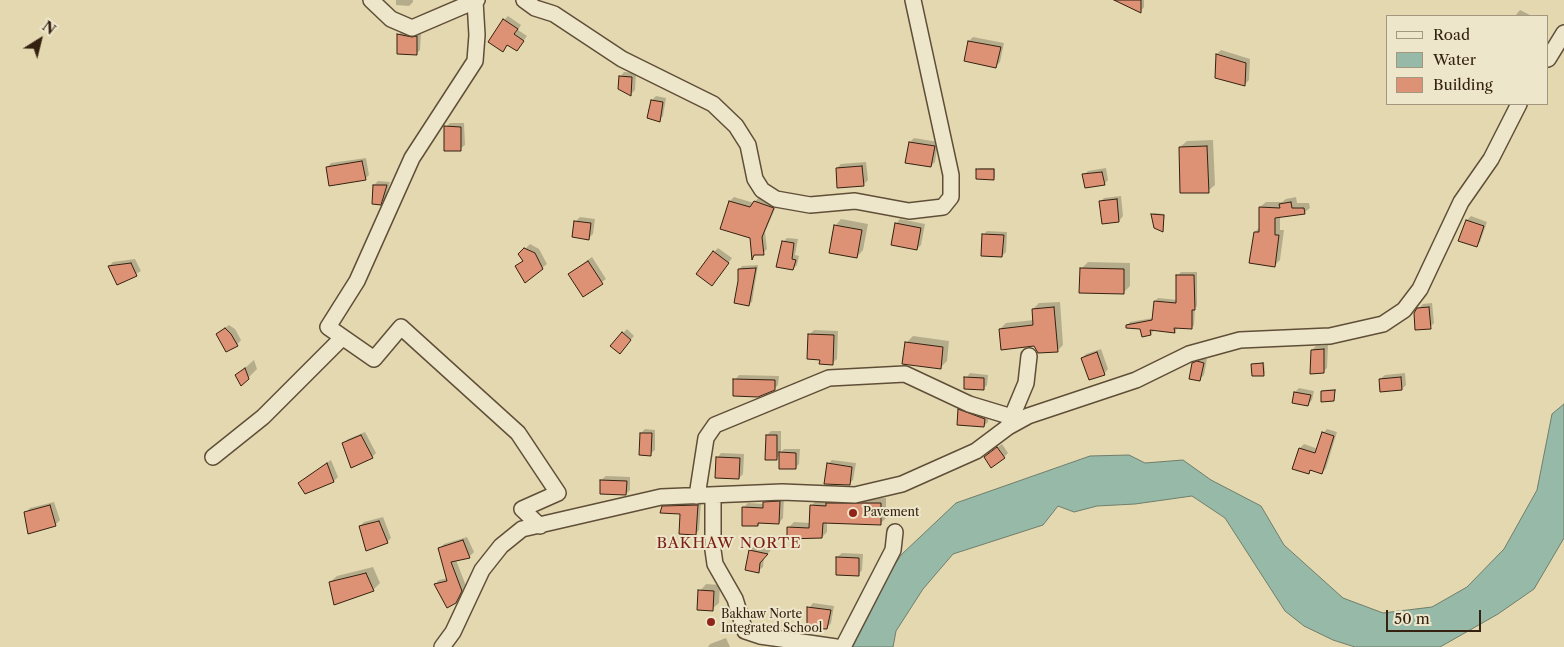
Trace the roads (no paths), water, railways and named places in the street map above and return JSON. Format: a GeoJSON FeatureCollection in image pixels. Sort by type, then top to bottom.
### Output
{"type":"FeatureCollection","features":[{"type":"Feature","properties":{"kind":"street"},"geometry":{"type":"LineString","coordinates":[[371,0],[390,20],[412,28],[476,1],[478,35],[475,61],[412,158],[357,281],[330,321],[328,327],[374,359],[401,327],[518,433],[558,493],[522,509],[540,526]]}},
{"type":"Feature","properties":{"kind":"street"},"geometry":{"type":"LineString","coordinates":[[524,0],[535,8],[554,14],[622,59],[713,104],[736,126],[748,146],[755,179],[762,190],[776,199],[810,205],[855,201],[909,211],[943,207],[951,197],[952,176],[913,0]]}},
{"type":"Feature","properties":{"kind":"street"},"geometry":{"type":"LineString","coordinates":[[1549,57],[1564,33]]}},
{"type":"Feature","properties":{"kind":"street"},"geometry":{"type":"LineString","coordinates":[[442,647],[453,632],[482,570],[501,546],[522,529],[661,497],[782,492],[855,495],[902,484],[976,451],[1010,422],[1136,380],[1189,354],[1240,340],[1330,336],[1387,321],[1404,310],[1420,289],[1461,202],[1491,159],[1518,105]]}},
{"type":"Feature","properties":{"kind":"street"},"geometry":{"type":"LineString","coordinates":[[213,458],[263,417],[342,338]]}},
{"type":"Feature","properties":{"kind":"street"},"geometry":{"type":"LineString","coordinates":[[1010,422],[1026,383],[1029,356]]}},
{"type":"Feature","properties":{"kind":"street"},"geometry":{"type":"LineString","coordinates":[[697,496],[706,438],[715,425],[829,378],[905,374],[1010,422]]}},
{"type":"Feature","properties":{"kind":"street"},"geometry":{"type":"LineString","coordinates":[[713,496],[712,550],[715,564],[735,599],[745,631],[760,636],[836,647]]}},
{"type":"Feature","properties":{"kind":"street"},"geometry":{"type":"LineString","coordinates":[[843,647],[893,550],[895,532]]}},
{"type":"Feature","properties":{"kind":"water"},"geometry":{"type":"Polygon","coordinates":[[[1564,404],[1564,538],[1534,589],[1498,614],[1440,647],[1355,647],[1333,640],[1304,626],[1285,611],[1225,518],[1192,496],[1135,504],[1097,506],[1074,512],[1058,506],[1043,525],[953,554],[923,589],[896,631],[893,647],[851,647],[865,612],[901,555],[956,503],[1090,456],[1129,455],[1145,463],[1183,460],[1211,480],[1261,506],[1284,545],[1343,598],[1383,613],[1432,607],[1467,587],[1504,549],[1537,490],[1552,414],[1564,404]]]}},
{"type":"Feature","properties":{"kind":"place","name":"Pavement"},"geometry":{"type":"Point","coordinates":[853,513]}},
{"type":"Feature","properties":{"kind":"place","name":"Bakhaw Norte Integrated School"},"geometry":{"type":"Point","coordinates":[711,622]}},
{"type":"Feature","properties":{"kind":"district","name":"BAKHAW NORTE"},"geometry":{"type":"Point","coordinates":[729,544]}}]}
